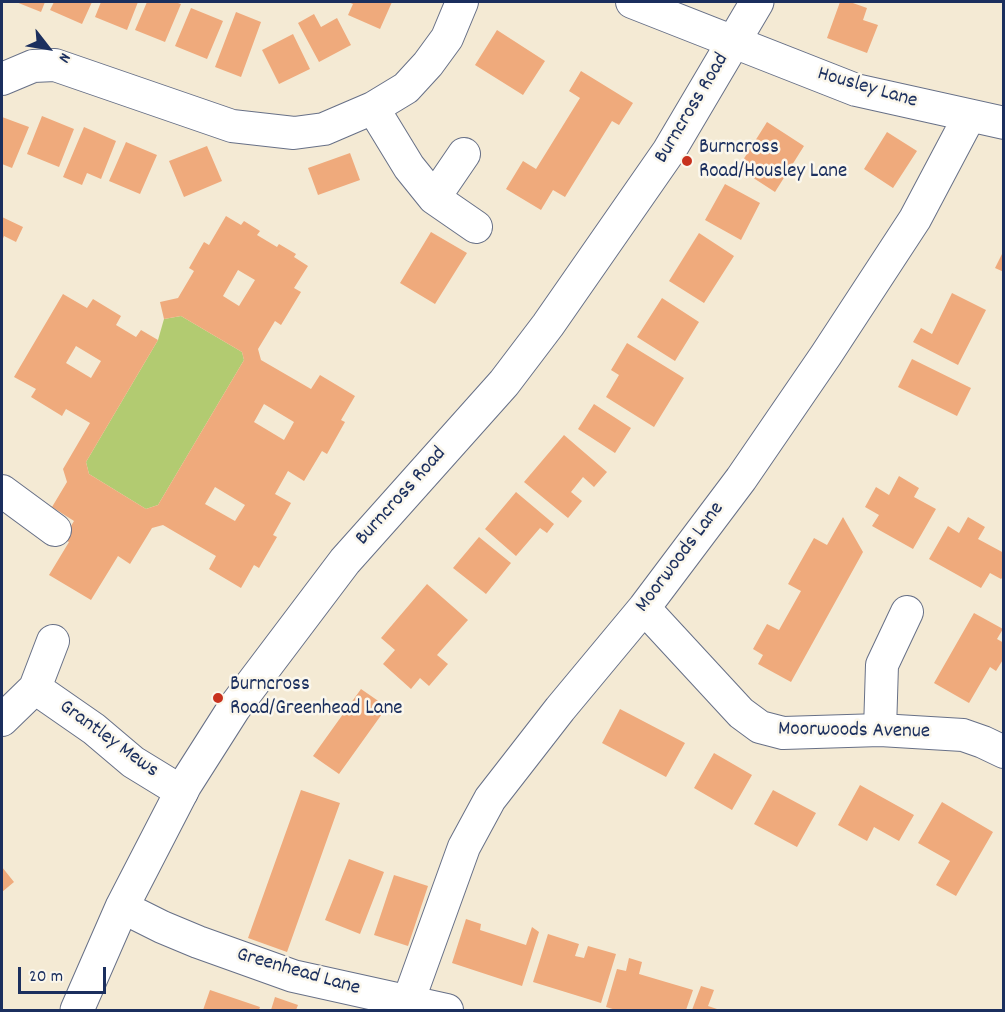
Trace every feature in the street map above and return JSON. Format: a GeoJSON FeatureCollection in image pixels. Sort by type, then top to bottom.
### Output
{"type":"FeatureCollection","features":[{"type":"Feature","properties":{"kind":"main road","name":"Burncross Road"},"geometry":{"type":"LineString","coordinates":[[77,1011],[122,907],[182,792],[234,708],[345,561],[504,383],[548,325],[669,151],[757,2]]}},
{"type":"Feature","properties":{"kind":"street"},"geometry":{"type":"LineString","coordinates":[[4,71],[55,65],[232,126],[294,133],[324,129],[373,108],[406,88],[447,38],[462,2]]}},
{"type":"Feature","properties":{"kind":"street","name":"Housley Lane"},"geometry":{"type":"LineString","coordinates":[[632,2],[856,90],[1004,123]]}},
{"type":"Feature","properties":{"kind":"street"},"geometry":{"type":"LineString","coordinates":[[373,108],[409,166],[434,198],[476,227]]}},
{"type":"Feature","properties":{"kind":"street","name":"Moorwoods Lane"},"geometry":{"type":"LineString","coordinates":[[408,1002],[464,847],[490,799],[560,709],[645,608],[741,479],[915,219],[969,117]]}},
{"type":"Feature","properties":{"kind":"street"},"geometry":{"type":"LineString","coordinates":[[434,198],[464,154]]}},
{"type":"Feature","properties":{"kind":"street"},"geometry":{"type":"LineString","coordinates":[[2,491],[55,530]]}},
{"type":"Feature","properties":{"kind":"street","name":"Moorwoods Avenue"},"geometry":{"type":"LineString","coordinates":[[645,608],[741,712],[760,728],[783,733],[880,730],[963,735],[1004,752]]}},
{"type":"Feature","properties":{"kind":"street"},"geometry":{"type":"LineString","coordinates":[[880,730],[882,665],[907,612]]}},
{"type":"Feature","properties":{"kind":"street","name":"Grantley Mews"},"geometry":{"type":"LineString","coordinates":[[2,720],[35,688],[53,641]]}},
{"type":"Feature","properties":{"kind":"street","name":"Grantley Mews"},"geometry":{"type":"LineString","coordinates":[[35,688],[94,729],[133,762],[182,792]]}},
{"type":"Feature","properties":{"kind":"street","name":"Greenhead Lane"},"geometry":{"type":"LineString","coordinates":[[122,907],[162,927],[236,957],[293,976],[447,1011]]}},
{"type":"Feature","properties":{"kind":"green space"},"geometry":{"type":"Polygon","coordinates":[[[181,316],[242,352],[244,360],[158,505],[146,509],[89,474],[86,462],[158,340],[164,319],[181,316]]]}},
{"type":"Feature","properties":{"kind":"building"},"geometry":{"type":"Polygon","coordinates":[[[16,2],[45,2],[41,12],[16,2]]]}},
{"type":"Feature","properties":{"kind":"building"},"geometry":{"type":"Polygon","coordinates":[[[54,2],[92,2],[82,24],[50,10],[54,2]]]}},
{"type":"Feature","properties":{"kind":"building"},"geometry":{"type":"Polygon","coordinates":[[[101,2],[138,2],[127,30],[95,17],[101,2]]]}},
{"type":"Feature","properties":{"kind":"building"},"geometry":{"type":"Polygon","coordinates":[[[147,2],[181,4],[165,42],[135,30],[147,2]]]}},
{"type":"Feature","properties":{"kind":"building"},"geometry":{"type":"Polygon","coordinates":[[[348,2],[392,2],[380,29],[348,15],[353,4],[348,2]]]}},
{"type":"Feature","properties":{"kind":"building"},"geometry":{"type":"Polygon","coordinates":[[[840,2],[850,2],[867,8],[863,20],[878,25],[867,53],[827,38],[840,2]]]}},
{"type":"Feature","properties":{"kind":"building"},"geometry":{"type":"Polygon","coordinates":[[[191,8],[223,21],[207,59],[175,46],[191,8]]]}},
{"type":"Feature","properties":{"kind":"building"},"geometry":{"type":"Polygon","coordinates":[[[236,12],[261,22],[241,77],[215,67],[236,12]]]}},
{"type":"Feature","properties":{"kind":"building"},"geometry":{"type":"Polygon","coordinates":[[[314,14],[321,27],[337,18],[351,45],[319,62],[298,23],[314,14]]]}},
{"type":"Feature","properties":{"kind":"building"},"geometry":{"type":"Polygon","coordinates":[[[497,30],[545,61],[523,95],[475,65],[497,30]]]}},
{"type":"Feature","properties":{"kind":"building"},"geometry":{"type":"Polygon","coordinates":[[[293,34],[310,69],[279,84],[262,50],[293,34]]]}},
{"type":"Feature","properties":{"kind":"building"},"geometry":{"type":"Polygon","coordinates":[[[581,71],[633,103],[619,125],[612,121],[565,197],[553,190],[541,210],[506,189],[523,161],[536,169],[580,98],[569,91],[581,71]]]}},
{"type":"Feature","properties":{"kind":"building"},"geometry":{"type":"Polygon","coordinates":[[[42,116],[74,129],[59,167],[27,154],[42,116]]]}},
{"type":"Feature","properties":{"kind":"building"},"geometry":{"type":"Polygon","coordinates":[[[2,117],[29,127],[12,168],[2,164],[2,117]]]}},
{"type":"Feature","properties":{"kind":"building"},"geometry":{"type":"Polygon","coordinates":[[[767,122],[804,146],[775,192],[738,168],[767,122]]]}},
{"type":"Feature","properties":{"kind":"building"},"geometry":{"type":"Polygon","coordinates":[[[84,127],[116,141],[101,179],[87,173],[82,185],[63,177],[84,127]]]}},
{"type":"Feature","properties":{"kind":"building"},"geometry":{"type":"Polygon","coordinates":[[[887,132],[917,151],[893,188],[864,169],[887,132]]]}},
{"type":"Feature","properties":{"kind":"building"},"geometry":{"type":"Polygon","coordinates":[[[126,142],[157,155],[140,194],[109,181],[126,142]]]}},
{"type":"Feature","properties":{"kind":"building"},"geometry":{"type":"Polygon","coordinates":[[[207,146],[222,181],[184,197],[169,161],[207,146]]]}},
{"type":"Feature","properties":{"kind":"building"},"geometry":{"type":"Polygon","coordinates":[[[350,153],[360,180],[318,195],[308,168],[350,153]]]}},
{"type":"Feature","properties":{"kind":"building"},"geometry":{"type":"Polygon","coordinates":[[[725,184],[760,203],[741,240],[705,220],[725,184]]]}},
{"type":"Feature","properties":{"kind":"building"},"geometry":{"type":"Polygon","coordinates":[[[226,216],[241,225],[244,221],[260,231],[257,235],[277,247],[279,244],[296,254],[294,257],[308,266],[294,288],[301,292],[281,325],[275,321],[258,349],[261,360],[311,389],[320,375],[355,396],[341,420],[345,422],[327,454],[322,451],[304,481],[288,471],[275,494],[291,503],[273,535],[277,537],[259,568],[254,565],[241,588],[209,569],[216,556],[163,525],[152,528],[130,564],[118,556],[91,600],[49,575],[69,542],[63,539],[74,521],[52,507],[67,482],[63,469],[90,423],[66,409],[62,416],[31,397],[36,389],[14,377],[63,294],[87,308],[93,299],[121,316],[116,325],[136,337],[141,330],[158,340],[86,462],[89,474],[146,509],[158,505],[244,360],[242,352],[181,316],[164,319],[160,302],[178,298],[194,271],[189,268],[204,242],[209,245],[226,216]],[[238,270],[223,296],[239,306],[255,280],[238,270]],[[76,346],[66,363],[91,378],[101,361],[76,346]],[[264,404],[254,422],[284,440],[294,422],[264,404]],[[215,487],[205,504],[235,521],[245,505],[215,487]]]}},
{"type":"Feature","properties":{"kind":"building"},"geometry":{"type":"Polygon","coordinates":[[[2,217],[23,227],[16,242],[4,236],[2,241],[2,217]]]}},
{"type":"Feature","properties":{"kind":"building"},"geometry":{"type":"Polygon","coordinates":[[[431,232],[467,253],[435,304],[400,283],[431,232]]]}},
{"type":"Feature","properties":{"kind":"building"},"geometry":{"type":"Polygon","coordinates":[[[699,233],[734,256],[704,303],[669,281],[699,233]]]}},
{"type":"Feature","properties":{"kind":"building"},"geometry":{"type":"Polygon","coordinates":[[[1004,250],[1004,272],[995,268],[1004,250]]]}},
{"type":"Feature","properties":{"kind":"building"},"geometry":{"type":"Polygon","coordinates":[[[952,293],[986,310],[958,365],[913,342],[921,328],[932,334],[952,293]]]}},
{"type":"Feature","properties":{"kind":"building"},"geometry":{"type":"Polygon","coordinates":[[[662,298],[699,322],[675,361],[637,337],[662,298]]]}},
{"type":"Feature","properties":{"kind":"building"},"geometry":{"type":"Polygon","coordinates":[[[627,343],[684,378],[654,427],[606,397],[619,375],[611,370],[627,343]]]}},
{"type":"Feature","properties":{"kind":"building"},"geometry":{"type":"Polygon","coordinates":[[[912,359],[971,388],[957,416],[898,387],[912,359]]]}},
{"type":"Feature","properties":{"kind":"building"},"geometry":{"type":"Polygon","coordinates":[[[594,404],[631,428],[615,453],[578,429],[594,404]]]}},
{"type":"Feature","properties":{"kind":"building"},"geometry":{"type":"Polygon","coordinates":[[[564,435],[607,472],[594,487],[583,477],[571,492],[582,501],[568,518],[524,482],[564,435]]]}},
{"type":"Feature","properties":{"kind":"building"},"geometry":{"type":"Polygon","coordinates":[[[899,476],[919,488],[914,497],[936,509],[913,549],[872,526],[879,515],[865,507],[876,487],[889,495],[899,476]]]}},
{"type":"Feature","properties":{"kind":"building"},"geometry":{"type":"Polygon","coordinates":[[[516,492],[554,524],[547,533],[540,528],[516,556],[485,529],[516,492]]]}},
{"type":"Feature","properties":{"kind":"building"},"geometry":{"type":"Polygon","coordinates":[[[843,517],[863,552],[791,682],[758,664],[763,655],[753,649],[767,624],[779,630],[801,591],[788,584],[814,538],[827,545],[843,517]]]}},
{"type":"Feature","properties":{"kind":"building"},"geometry":{"type":"Polygon","coordinates":[[[968,517],[985,527],[978,539],[1004,553],[1004,576],[1001,579],[990,573],[981,588],[929,559],[948,526],[959,533],[968,517]]]}},
{"type":"Feature","properties":{"kind":"building"},"geometry":{"type":"Polygon","coordinates":[[[479,537],[511,563],[486,594],[453,568],[479,537]]]}},
{"type":"Feature","properties":{"kind":"building"},"geometry":{"type":"Polygon","coordinates":[[[427,584],[468,620],[437,655],[448,664],[429,686],[420,678],[411,689],[383,664],[395,650],[381,638],[427,584]]]}},
{"type":"Feature","properties":{"kind":"building"},"geometry":{"type":"Polygon","coordinates":[[[974,613],[1003,629],[997,639],[1004,643],[1004,658],[996,671],[990,667],[969,703],[934,683],[974,613]]]}},
{"type":"Feature","properties":{"kind":"building"},"geometry":{"type":"Polygon","coordinates":[[[361,689],[387,707],[339,774],[313,756],[361,689]]]}},
{"type":"Feature","properties":{"kind":"building"},"geometry":{"type":"Polygon","coordinates":[[[620,709],[685,743],[666,777],[602,743],[620,709]]]}},
{"type":"Feature","properties":{"kind":"building"},"geometry":{"type":"Polygon","coordinates":[[[714,753],[752,775],[732,810],[694,788],[714,753]]]}},
{"type":"Feature","properties":{"kind":"building"},"geometry":{"type":"Polygon","coordinates":[[[860,785],[914,815],[899,841],[874,827],[867,841],[838,825],[860,785]]]}},
{"type":"Feature","properties":{"kind":"building"},"geometry":{"type":"Polygon","coordinates":[[[301,790],[340,803],[287,952],[248,938],[301,790]]]}},
{"type":"Feature","properties":{"kind":"building"},"geometry":{"type":"Polygon","coordinates":[[[773,790],[816,813],[797,847],[754,824],[773,790]]]}},
{"type":"Feature","properties":{"kind":"building"},"geometry":{"type":"Polygon","coordinates":[[[942,802],[993,832],[956,896],[936,885],[950,861],[918,843],[942,802]]]}},
{"type":"Feature","properties":{"kind":"building"},"geometry":{"type":"Polygon","coordinates":[[[349,859],[384,872],[360,934],[325,920],[349,859]]]}},
{"type":"Feature","properties":{"kind":"building"},"geometry":{"type":"Polygon","coordinates":[[[2,867],[14,882],[2,892],[2,867]]]}},
{"type":"Feature","properties":{"kind":"building"},"geometry":{"type":"Polygon","coordinates":[[[394,875],[428,886],[408,946],[374,935],[394,875]]]}},
{"type":"Feature","properties":{"kind":"building"},"geometry":{"type":"Polygon","coordinates":[[[466,919],[481,924],[480,930],[526,945],[532,927],[539,932],[522,986],[452,963],[466,919]]]}},
{"type":"Feature","properties":{"kind":"building"},"geometry":{"type":"Polygon","coordinates":[[[548,934],[579,944],[575,956],[584,958],[588,946],[616,954],[601,1003],[533,982],[548,934]]]}},
{"type":"Feature","properties":{"kind":"building"},"geometry":{"type":"Polygon","coordinates":[[[629,958],[642,962],[639,974],[693,990],[686,1010],[616,1010],[606,1007],[617,969],[626,971],[629,958]]]}},
{"type":"Feature","properties":{"kind":"building"},"geometry":{"type":"Polygon","coordinates":[[[701,986],[714,990],[708,1006],[720,1010],[692,1010],[701,986]]]}},
{"type":"Feature","properties":{"kind":"building"},"geometry":{"type":"Polygon","coordinates":[[[210,990],[260,1007],[259,1010],[203,1010],[210,990]]]}},
{"type":"Feature","properties":{"kind":"building"},"geometry":{"type":"Polygon","coordinates":[[[275,997],[298,1005],[296,1010],[271,1010],[275,997]]]}},
{"type":"Feature","properties":{"kind":"place","name":"Burncross Road/Housley Lane"},"geometry":{"type":"Point","coordinates":[687,161]}},
{"type":"Feature","properties":{"kind":"place","name":"Burncross Road/Greenhead Lane"},"geometry":{"type":"Point","coordinates":[218,698]}}]}
